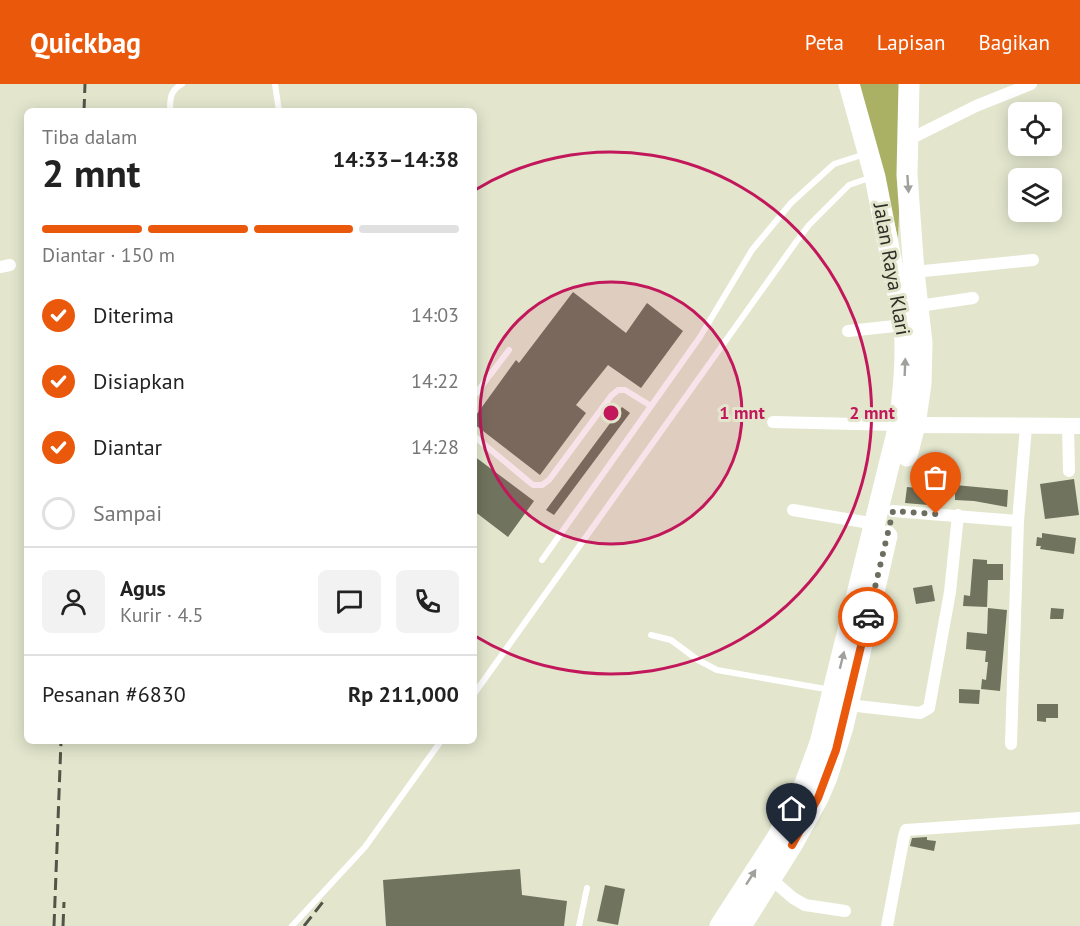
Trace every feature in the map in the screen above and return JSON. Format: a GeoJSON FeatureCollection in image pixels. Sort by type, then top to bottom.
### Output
{"type":"FeatureCollection","features":[{"type":"Feature","properties":{"kind":"highway","name":"Jalan Raya Klari"},"geometry":{"type":"LineString","coordinates":[[741,926],[792,845],[818,798],[836,750],[841,698],[876,524],[921,384],[922,343],[914,272],[908,175],[909,84]]}},
{"type":"Feature","properties":{"kind":"highway","name":"Jalan Raya Klari"},"geometry":{"type":"LineString","coordinates":[[720,926],[777,838],[803,789],[820,743],[841,698],[893,511],[907,425],[904,325],[875,177],[851,90]]}},
{"type":"Feature","properties":{"kind":"street"},"geometry":{"type":"LineString","coordinates":[[908,140],[976,106],[1031,84]]}},
{"type":"Feature","properties":{"kind":"street"},"geometry":{"type":"LineString","coordinates":[[914,272],[1033,260]]}},
{"type":"Feature","properties":{"kind":"street"},"geometry":{"type":"LineString","coordinates":[[919,306],[973,298]]}},
{"type":"Feature","properties":{"kind":"street"},"geometry":{"type":"LineString","coordinates":[[848,331],[904,325]]}},
{"type":"Feature","properties":{"kind":"street"},"geometry":{"type":"LineString","coordinates":[[773,422],[1074,426],[1069,471]]}},
{"type":"Feature","properties":{"kind":"street"},"geometry":{"type":"LineString","coordinates":[[1011,744],[1018,521],[1026,427]]}},
{"type":"Feature","properties":{"kind":"street"},"geometry":{"type":"LineString","coordinates":[[793,510],[876,524]]}},
{"type":"Feature","properties":{"kind":"street"},"geometry":{"type":"LineString","coordinates":[[893,511],[1018,521]]}},
{"type":"Feature","properties":{"kind":"street"},"geometry":{"type":"LineString","coordinates":[[841,698],[920,713],[929,708],[950,592],[958,515]]}},
{"type":"Feature","properties":{"kind":"street"},"geometry":{"type":"LineString","coordinates":[[887,926],[906,830],[1080,818]]}},
{"type":"Feature","properties":{"kind":"street"},"geometry":{"type":"LineString","coordinates":[[771,879],[805,905],[845,911]]}},
{"type":"Feature","properties":{"kind":"lane"},"geometry":{"type":"LineString","coordinates":[[170,108],[170,96],[175,88],[182,84]]}},
{"type":"Feature","properties":{"kind":"lane"},"geometry":{"type":"LineString","coordinates":[[275,84],[279,108]]}},
{"type":"Feature","properties":{"kind":"lane"},"geometry":{"type":"LineString","coordinates":[[542,560],[700,337],[752,250],[791,203],[834,164],[868,153]]}},
{"type":"Feature","properties":{"kind":"lane"},"geometry":{"type":"LineString","coordinates":[[477,690],[809,225],[849,185],[875,177]]}},
{"type":"Feature","properties":{"kind":"lane"},"geometry":{"type":"LineString","coordinates":[[477,392],[509,350]]}},
{"type":"Feature","properties":{"kind":"lane"},"geometry":{"type":"LineString","coordinates":[[477,438],[534,485],[542,485],[549,480],[611,396],[618,390],[625,390],[651,406]]}},
{"type":"Feature","properties":{"kind":"lane"},"geometry":{"type":"LineString","coordinates":[[651,636],[671,640],[698,660],[717,670],[841,698]]}},
{"type":"Feature","properties":{"kind":"lane"},"geometry":{"type":"LineString","coordinates":[[292,926],[365,847],[439,744]]}},
{"type":"Feature","properties":{"kind":"lane"},"geometry":{"type":"LineString","coordinates":[[579,926],[587,888]]}},
{"type":"Feature","properties":{"kind":"green space"},"geometry":{"type":"Polygon","coordinates":[[[858,84],[901,84],[902,140],[898,238],[858,84]]]}},
{"type":"Feature","properties":{"kind":"building"},"geometry":{"type":"Polygon","coordinates":[[[573,292],[626,333],[647,303],[683,331],[641,388],[608,365],[576,405],[586,413],[540,475],[477,426],[477,414],[516,360],[519,363],[573,292]]]}},
{"type":"Feature","properties":{"kind":"building"},"geometry":{"type":"Polygon","coordinates":[[[622,407],[630,413],[554,515],[546,510],[622,407]]]}},
{"type":"Feature","properties":{"kind":"building"},"geometry":{"type":"Polygon","coordinates":[[[477,458],[534,501],[508,537],[477,513],[477,458]]]}},
{"type":"Feature","properties":{"kind":"building"},"geometry":{"type":"Polygon","coordinates":[[[1074,479],[1079,515],[1045,519],[1040,484],[1074,479]]]}},
{"type":"Feature","properties":{"kind":"building"},"geometry":{"type":"Polygon","coordinates":[[[955,485],[1008,490],[1007,507],[955,500],[955,485]]]}},
{"type":"Feature","properties":{"kind":"building"},"geometry":{"type":"Polygon","coordinates":[[[907,487],[929,489],[928,505],[905,503],[907,487]]]}},
{"type":"Feature","properties":{"kind":"building"},"geometry":{"type":"Polygon","coordinates":[[[1042,533],[1076,538],[1074,554],[1040,549],[1041,546],[1036,546],[1037,537],[1042,538],[1042,533]]]}},
{"type":"Feature","properties":{"kind":"building"},"geometry":{"type":"Polygon","coordinates":[[[973,559],[987,560],[987,564],[1003,564],[1003,580],[988,580],[987,607],[963,606],[964,595],[970,596],[973,559]]]}},
{"type":"Feature","properties":{"kind":"building"},"geometry":{"type":"Polygon","coordinates":[[[932,585],[935,601],[916,604],[913,588],[932,585]]]}},
{"type":"Feature","properties":{"kind":"building"},"geometry":{"type":"Polygon","coordinates":[[[988,608],[1007,610],[1000,691],[981,689],[982,679],[986,680],[988,662],[985,662],[986,651],[966,649],[967,632],[987,634],[988,608]]]}},
{"type":"Feature","properties":{"kind":"building"},"geometry":{"type":"Polygon","coordinates":[[[1051,608],[1064,609],[1063,619],[1050,619],[1051,608]]]}},
{"type":"Feature","properties":{"kind":"building"},"geometry":{"type":"Polygon","coordinates":[[[959,689],[980,690],[979,704],[959,703],[959,689]]]}},
{"type":"Feature","properties":{"kind":"building"},"geometry":{"type":"Polygon","coordinates":[[[1037,704],[1058,704],[1058,718],[1046,718],[1046,722],[1037,721],[1037,704]]]}},
{"type":"Feature","properties":{"kind":"building"},"geometry":{"type":"Polygon","coordinates":[[[927,837],[927,840],[936,841],[934,851],[910,846],[912,838],[927,837]]]}},
{"type":"Feature","properties":{"kind":"building"},"geometry":{"type":"Polygon","coordinates":[[[520,869],[522,895],[567,901],[564,926],[386,926],[383,880],[520,869]]]}},
{"type":"Feature","properties":{"kind":"building"},"geometry":{"type":"Polygon","coordinates":[[[605,885],[625,889],[618,925],[597,921],[605,885]]]}},
{"type":"Feature","properties":{"kind":"railway"},"geometry":{"type":"LineString","coordinates":[[84,108],[85,84]]}},
{"type":"Feature","properties":{"kind":"railway"},"geometry":{"type":"LineString","coordinates":[[54,926],[61,744]]}},
{"type":"Feature","properties":{"kind":"railway"},"geometry":{"type":"LineString","coordinates":[[304,926],[326,898]]}},
{"type":"Feature","properties":{"kind":"railway"},"geometry":{"type":"LineString","coordinates":[[63,926],[64,902]]}},
{"type":"Feature","properties":{"kind":"way so far"},"geometry":{"type":"LineString","coordinates":[[868,617],[893,511],[936,514]]}},
{"type":"Feature","properties":{"kind":"route"},"geometry":{"type":"LineString","coordinates":[[792,845],[818,798],[836,750],[868,617]]}}]}
